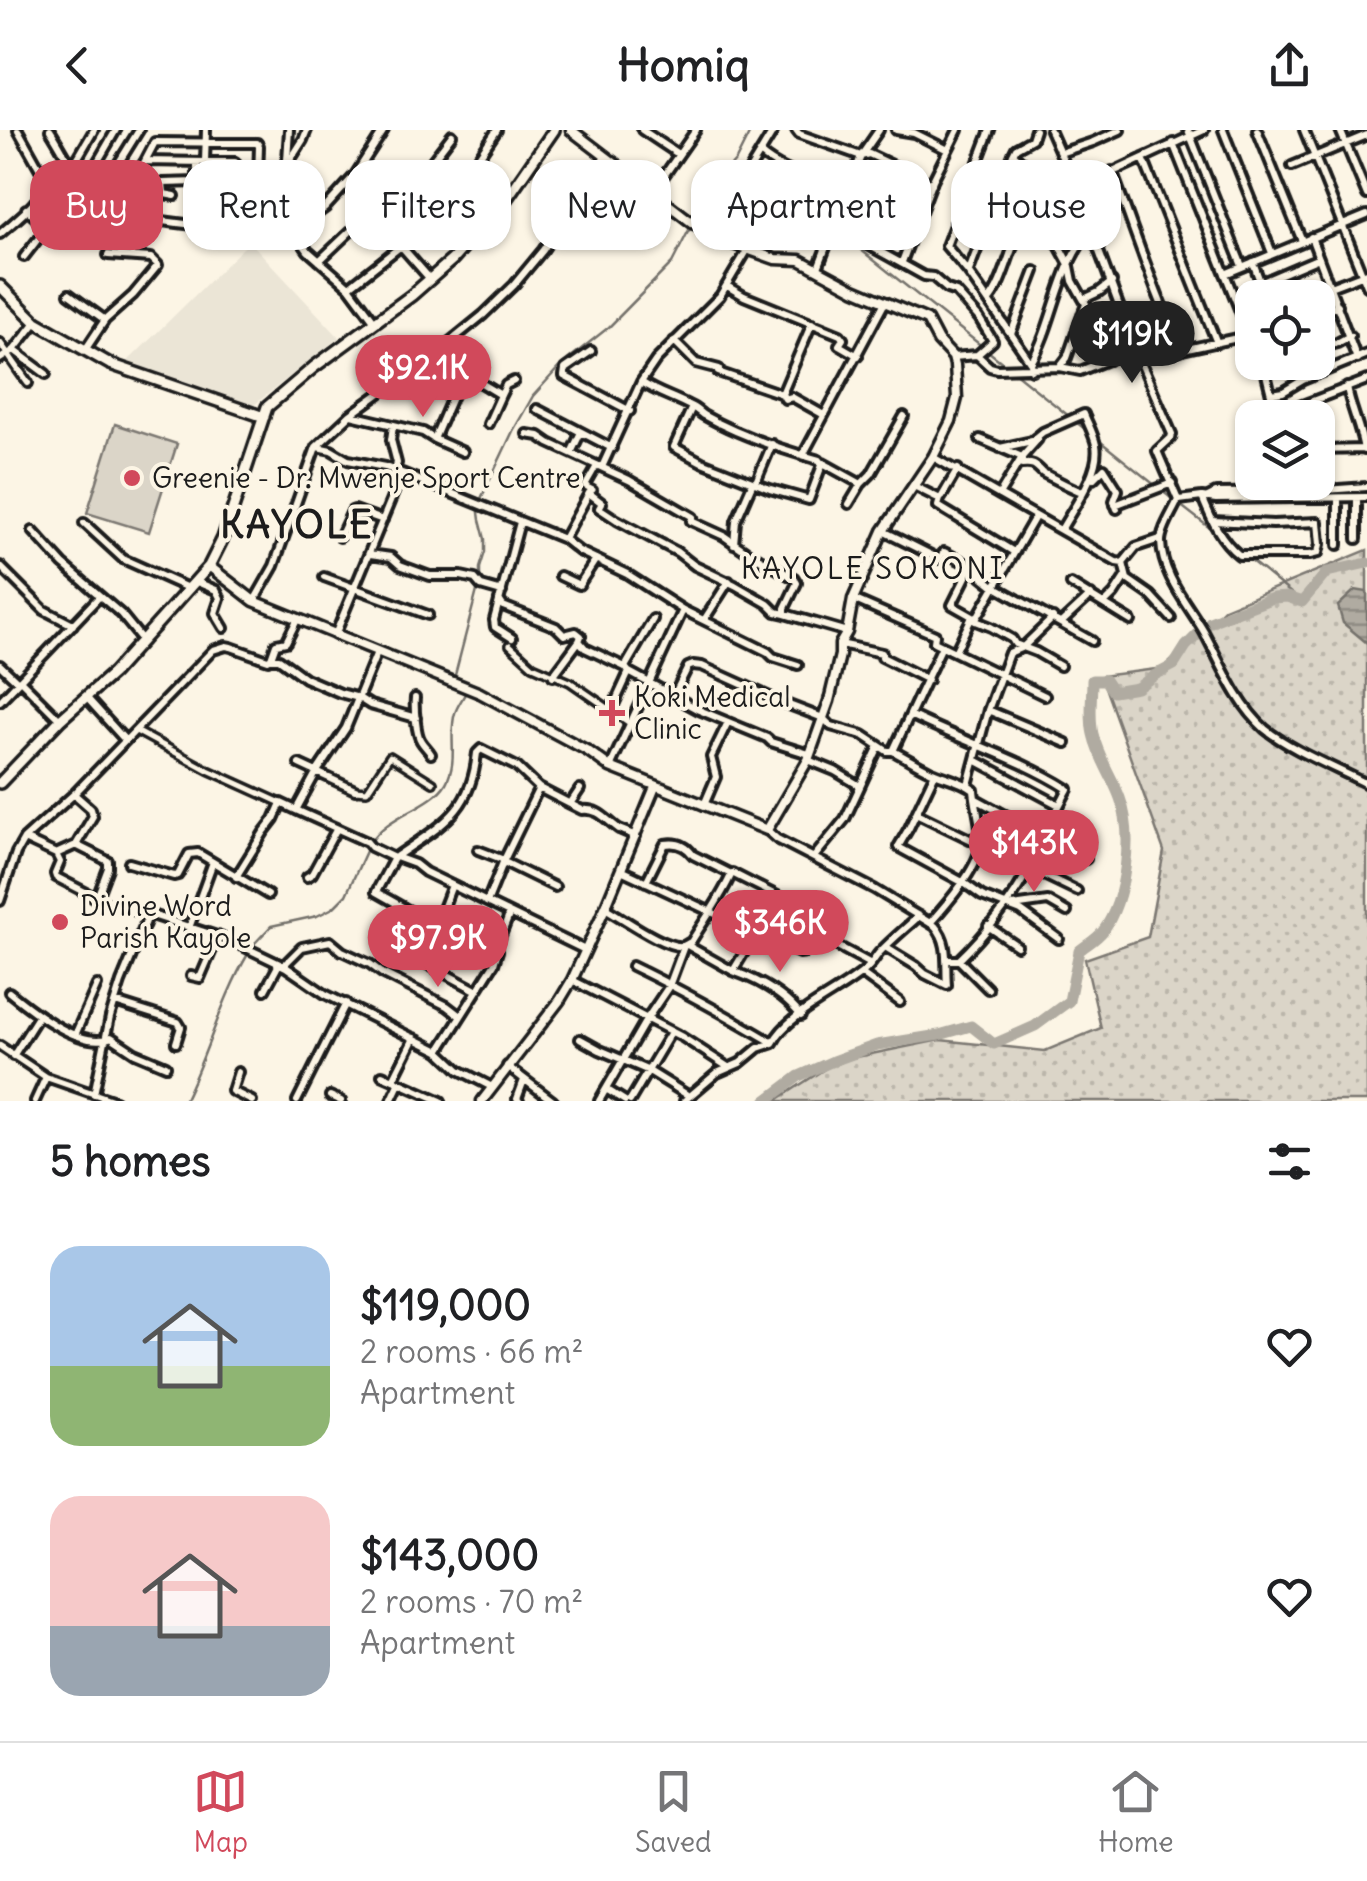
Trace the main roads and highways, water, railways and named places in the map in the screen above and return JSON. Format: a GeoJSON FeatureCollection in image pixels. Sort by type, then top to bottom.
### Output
{"type":"FeatureCollection","features":[{"type":"Feature","properties":{"kind":"main road"},"geometry":{"type":"LineString","coordinates":[[0,783],[143,641],[209,566],[223,538],[267,407],[453,260],[506,198],[554,130]]}},
{"type":"Feature","properties":{"kind":"main road"},"geometry":{"type":"LineString","coordinates":[[0,286],[36,322],[125,370],[264,416]]}},
{"type":"Feature","properties":{"kind":"waterway"},"geometry":{"type":"LineString","coordinates":[[736,160],[751,130]]}},
{"type":"Feature","properties":{"kind":"waterway"},"geometry":{"type":"LineString","coordinates":[[480,579],[485,539],[478,505],[533,396],[561,365],[609,327],[672,263],[691,226]]}},
{"type":"Feature","properties":{"kind":"waterway"},"geometry":{"type":"LineString","coordinates":[[861,250],[1008,367]]}},
{"type":"Feature","properties":{"kind":"waterway"},"geometry":{"type":"LineString","coordinates":[[1014,372],[1070,417]]}},
{"type":"Feature","properties":{"kind":"waterway"},"geometry":{"type":"LineString","coordinates":[[1076,422],[1090,433]]}},
{"type":"Feature","properties":{"kind":"waterway"},"geometry":{"type":"LineString","coordinates":[[1096,438],[1156,486]]}},
{"type":"Feature","properties":{"kind":"waterway"},"geometry":{"type":"LineString","coordinates":[[1162,491],[1215,532]]}},
{"type":"Feature","properties":{"kind":"waterway"},"geometry":{"type":"LineString","coordinates":[[1245,556],[1302,602]]}},
{"type":"Feature","properties":{"kind":"waterway"},"geometry":{"type":"LineString","coordinates":[[766,1101],[799,1076],[877,1045],[971,1026],[994,1044],[1035,1026],[1069,1001],[1079,951],[1103,931],[1111,918],[1122,885],[1127,848],[1120,798],[1093,734],[1092,680],[1105,680],[1113,692],[1137,688],[1174,665],[1210,622],[1273,598],[1302,602],[1327,572],[1367,563]]}},
{"type":"Feature","properties":{"kind":"waterway"},"geometry":{"type":"LineString","coordinates":[[456,680],[478,587]]}},
{"type":"Feature","properties":{"kind":"waterway"},"geometry":{"type":"LineString","coordinates":[[371,842],[388,825],[431,799],[446,783],[452,765],[453,721],[466,692]]}},
{"type":"Feature","properties":{"kind":"waterway"},"geometry":{"type":"LineString","coordinates":[[254,944],[271,926],[317,916],[333,908],[346,895],[367,849]]}},
{"type":"Feature","properties":{"kind":"waterway"},"geometry":{"type":"LineString","coordinates":[[184,1101],[248,954]]}},
{"type":"Feature","properties":{"kind":"place","name":"Greenie - Dr. Mwenje Sport Centre"},"geometry":{"type":"Point","coordinates":[132,478]}},
{"type":"Feature","properties":{"kind":"place","name":"Koki Medical Clinic"},"geometry":{"type":"Point","coordinates":[612,713]}},
{"type":"Feature","properties":{"kind":"place","name":"Divine Word Parish Kayole"},"geometry":{"type":"Point","coordinates":[60,922]}},
{"type":"Feature","properties":{"kind":"district","name":"KAYOLE"},"geometry":{"type":"Point","coordinates":[297,525]}},
{"type":"Feature","properties":{"kind":"district","name":"KAYOLE SOKONI"},"geometry":{"type":"Point","coordinates":[873,569]}}]}
